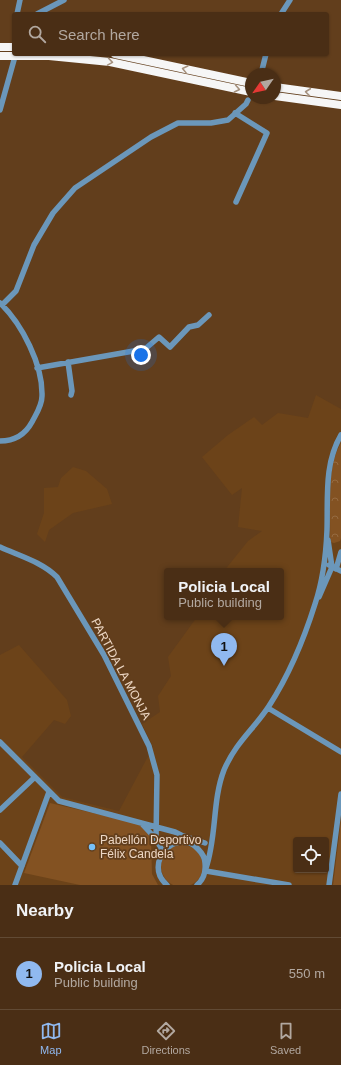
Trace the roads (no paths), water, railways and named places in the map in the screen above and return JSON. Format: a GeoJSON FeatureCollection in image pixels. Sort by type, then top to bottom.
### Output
{"type":"FeatureCollection","features":[{"type":"Feature","properties":{"kind":"highway"},"geometry":{"type":"LineString","coordinates":[[0,47],[12,47]]}},
{"type":"Feature","properties":{"kind":"highway"},"geometry":{"type":"LineString","coordinates":[[2,56],[12,56]]}},
{"type":"Feature","properties":{"kind":"highway"},"geometry":{"type":"LineString","coordinates":[[48,56],[110,62],[245,95]]}},
{"type":"Feature","properties":{"kind":"highway"},"geometry":{"type":"LineString","coordinates":[[124,56],[245,82]]}},
{"type":"Feature","properties":{"kind":"highway"},"geometry":{"type":"LineString","coordinates":[[281,88],[341,96]]}},
{"type":"Feature","properties":{"kind":"highway"},"geometry":{"type":"LineString","coordinates":[[281,97],[341,105]]}},
{"type":"Feature","properties":{"kind":"street"},"geometry":{"type":"LineString","coordinates":[[17,12],[20,0]]}},
{"type":"Feature","properties":{"kind":"street"},"geometry":{"type":"LineString","coordinates":[[40,12],[64,0]]}},
{"type":"Feature","properties":{"kind":"street"},"geometry":{"type":"LineString","coordinates":[[282,12],[290,0]]}},
{"type":"Feature","properties":{"kind":"street"},"geometry":{"type":"LineString","coordinates":[[262,68],[266,56]]}},
{"type":"Feature","properties":{"kind":"street"},"geometry":{"type":"LineString","coordinates":[[0,110],[14,60]]}},
{"type":"Feature","properties":{"kind":"street"},"geometry":{"type":"LineString","coordinates":[[0,441],[12,440],[25,432],[40,407],[42,396],[37,368],[30,345],[1,304],[16,291],[34,245],[53,213],[75,188],[151,137],[178,123],[228,120],[246,104]]}},
{"type":"Feature","properties":{"kind":"street"},"geometry":{"type":"LineString","coordinates":[[235,113],[267,133],[236,202]]}},
{"type":"Feature","properties":{"kind":"street"},"geometry":{"type":"LineString","coordinates":[[37,368],[145,349],[159,337],[170,347],[189,327],[198,325],[209,315]]}},
{"type":"Feature","properties":{"kind":"street"},"geometry":{"type":"LineString","coordinates":[[68,362],[72,391],[71,395]]}},
{"type":"Feature","properties":{"kind":"street"},"geometry":{"type":"LineString","coordinates":[[197,885],[204,877],[206,869],[214,833],[218,790],[224,771],[242,738],[268,708],[295,659],[315,604],[324,560],[327,531],[328,474],[330,458],[341,435]]}},
{"type":"Feature","properties":{"kind":"street"},"geometry":{"type":"LineString","coordinates":[[327,531],[336,569]]}},
{"type":"Feature","properties":{"kind":"street","name":"PARTIDA LA MONJA"},"geometry":{"type":"LineString","coordinates":[[0,547],[40,564],[50,570],[57,577],[104,655],[149,746],[157,775],[156,839]]}},
{"type":"Feature","properties":{"kind":"street"},"geometry":{"type":"LineString","coordinates":[[315,604],[336,569],[341,552]]}},
{"type":"Feature","properties":{"kind":"street"},"geometry":{"type":"LineString","coordinates":[[324,560],[336,569]]}},
{"type":"Feature","properties":{"kind":"street"},"geometry":{"type":"LineString","coordinates":[[268,708],[341,752]]}},
{"type":"Feature","properties":{"kind":"street"},"geometry":{"type":"LineString","coordinates":[[0,742],[59,801],[139,822],[205,843]]}},
{"type":"Feature","properties":{"kind":"street"},"geometry":{"type":"LineString","coordinates":[[0,810],[35,776]]}},
{"type":"Feature","properties":{"kind":"street"},"geometry":{"type":"LineString","coordinates":[[15,885],[49,792]]}},
{"type":"Feature","properties":{"kind":"street"},"geometry":{"type":"LineString","coordinates":[[329,885],[341,794]]}},
{"type":"Feature","properties":{"kind":"street"},"geometry":{"type":"LineString","coordinates":[[139,822],[148,829],[156,839],[163,852]]}},
{"type":"Feature","properties":{"kind":"street"},"geometry":{"type":"LineString","coordinates":[[196,847],[205,843],[214,833]]}},
{"type":"Feature","properties":{"kind":"street"},"geometry":{"type":"LineString","coordinates":[[181,835],[186,842],[196,847],[205,860],[206,869]]}},
{"type":"Feature","properties":{"kind":"street"},"geometry":{"type":"LineString","coordinates":[[0,842],[22,866]]}},
{"type":"Feature","properties":{"kind":"street"},"geometry":{"type":"LineString","coordinates":[[166,884],[159,874],[158,868],[163,852],[173,844],[186,842]]}},
{"type":"Feature","properties":{"kind":"street"},"geometry":{"type":"LineString","coordinates":[[206,869],[289,885]]}},
{"type":"Feature","properties":{"kind":"place","name":"Policia Local"},"geometry":{"type":"Point","coordinates":[224,666]}},
{"type":"Feature","properties":{"kind":"place","name":"Pabellón Deportivo Félix Candela"},"geometry":{"type":"Point","coordinates":[92,847]}}]}
